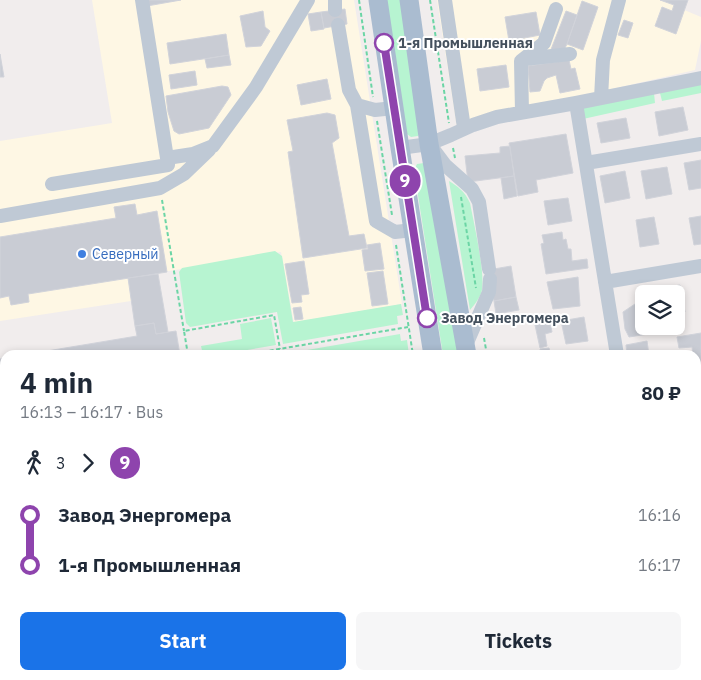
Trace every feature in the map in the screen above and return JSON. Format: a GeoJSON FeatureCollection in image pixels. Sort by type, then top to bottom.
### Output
{"type":"FeatureCollection","features":[{"type":"Feature","properties":{"kind":"main road"},"geometry":{"type":"LineString","coordinates":[[378,0],[432,350]]}},
{"type":"Feature","properties":{"kind":"main road"},"geometry":{"type":"LineString","coordinates":[[409,0],[429,144],[466,350]]}},
{"type":"Feature","properties":{"kind":"street"},"geometry":{"type":"LineString","coordinates":[[142,0],[167,162],[165,186]]}},
{"type":"Feature","properties":{"kind":"street"},"geometry":{"type":"LineString","coordinates":[[0,216],[165,186],[190,168],[213,146],[256,87],[308,0]]}},
{"type":"Feature","properties":{"kind":"street"},"geometry":{"type":"LineString","coordinates":[[445,0],[464,128]]}},
{"type":"Feature","properties":{"kind":"street"},"geometry":{"type":"LineString","coordinates":[[601,98],[603,60],[619,0]]}},
{"type":"Feature","properties":{"kind":"street"},"geometry":{"type":"LineString","coordinates":[[522,112],[521,61],[544,43],[556,9]]}},
{"type":"Feature","properties":{"kind":"street"},"geometry":{"type":"LineString","coordinates":[[338,25],[349,90],[357,105],[376,221],[395,232],[413,230]]}},
{"type":"Feature","properties":{"kind":"street"},"geometry":{"type":"LineString","coordinates":[[524,59],[570,54]]}},
{"type":"Feature","properties":{"kind":"street"},"geometry":{"type":"LineString","coordinates":[[400,148],[429,144],[464,128],[497,117],[576,104],[701,78]]}},
{"type":"Feature","properties":{"kind":"street"},"geometry":{"type":"LineString","coordinates":[[576,104],[616,350]]}},
{"type":"Feature","properties":{"kind":"street"},"geometry":{"type":"LineString","coordinates":[[357,105],[375,110],[394,108]]}},
{"type":"Feature","properties":{"kind":"street"},"geometry":{"type":"LineString","coordinates":[[429,144],[445,165],[472,189],[478,202],[490,274],[489,292],[466,350]]}},
{"type":"Feature","properties":{"kind":"street"},"geometry":{"type":"LineString","coordinates":[[586,163],[701,144]]}},
{"type":"Feature","properties":{"kind":"street"},"geometry":{"type":"LineString","coordinates":[[52,184],[167,162],[213,146]]}},
{"type":"Feature","properties":{"kind":"street"},"geometry":{"type":"LineString","coordinates":[[605,282],[701,266]]}},
{"type":"Feature","properties":{"kind":"path"},"geometry":{"type":"LineString","coordinates":[[360,0],[412,350]]}},
{"type":"Feature","properties":{"kind":"path"},"geometry":{"type":"LineString","coordinates":[[165,186],[187,350]]}},
{"type":"Feature","properties":{"kind":"path"},"geometry":{"type":"LineString","coordinates":[[184,331],[274,315],[280,349]]}},
{"type":"Feature","properties":{"kind":"path"},"geometry":{"type":"LineString","coordinates":[[274,350],[408,327]]}},
{"type":"Feature","properties":{"kind":"shaded area"},"geometry":{"type":"Polygon","coordinates":[[[92,0],[354,0],[402,304],[294,323],[281,252],[128,278],[131,301],[0,321],[0,141],[112,123],[92,0]]]}},
{"type":"Feature","properties":{"kind":"shaded area"},"geometry":{"type":"Polygon","coordinates":[[[437,0],[685,0],[682,9],[701,17],[701,41],[695,70],[498,115],[457,128],[437,0]]]}},
{"type":"Feature","properties":{"kind":"green space"},"geometry":{"type":"Polygon","coordinates":[[[386,0],[400,0],[421,131],[418,136],[411,137],[407,134],[386,0]]]}},
{"type":"Feature","properties":{"kind":"green space"},"geometry":{"type":"Polygon","coordinates":[[[701,82],[701,93],[662,101],[660,93],[701,82]]]}},
{"type":"Feature","properties":{"kind":"green space"},"geometry":{"type":"Polygon","coordinates":[[[654,93],[655,103],[583,119],[582,108],[654,93]]]}},
{"type":"Feature","properties":{"kind":"green space"},"geometry":{"type":"Polygon","coordinates":[[[424,163],[458,350],[442,350],[414,170],[417,164],[424,163]]]}},
{"type":"Feature","properties":{"kind":"green space"},"geometry":{"type":"Polygon","coordinates":[[[449,181],[461,190],[470,203],[479,247],[483,282],[482,290],[479,298],[470,310],[449,181]]]}},
{"type":"Feature","properties":{"kind":"green space"},"geometry":{"type":"Polygon","coordinates":[[[275,251],[282,256],[293,322],[401,304],[403,315],[397,316],[398,324],[283,344],[277,312],[190,327],[186,323],[179,272],[182,268],[275,251]]]}},
{"type":"Feature","properties":{"kind":"green space"},"geometry":{"type":"Polygon","coordinates":[[[271,318],[276,345],[248,350],[202,350],[201,346],[242,339],[240,324],[271,318]]]}},
{"type":"Feature","properties":{"kind":"green space"},"geometry":{"type":"Polygon","coordinates":[[[400,334],[401,341],[407,340],[408,350],[307,350],[400,334]]]}},
{"type":"Feature","properties":{"kind":"building"},"geometry":{"type":"Polygon","coordinates":[[[146,0],[181,0],[147,6],[146,0]]]}},
{"type":"Feature","properties":{"kind":"building"},"geometry":{"type":"Polygon","coordinates":[[[660,0],[688,0],[676,34],[655,26],[662,7],[672,11],[674,5],[660,0]]]}},
{"type":"Feature","properties":{"kind":"building"},"geometry":{"type":"Polygon","coordinates":[[[582,1],[598,7],[583,50],[567,44],[582,1]]]}},
{"type":"Feature","properties":{"kind":"building"},"geometry":{"type":"Polygon","coordinates":[[[345,9],[347,24],[324,28],[321,12],[345,9]]]}},
{"type":"Feature","properties":{"kind":"building"},"geometry":{"type":"Polygon","coordinates":[[[263,11],[265,27],[270,31],[261,46],[246,47],[240,16],[263,11]]]}},
{"type":"Feature","properties":{"kind":"building"},"geometry":{"type":"Polygon","coordinates":[[[566,11],[577,15],[567,44],[564,50],[550,52],[566,11]]]}},
{"type":"Feature","properties":{"kind":"building"},"geometry":{"type":"Polygon","coordinates":[[[321,12],[324,29],[311,31],[308,14],[321,12]]]}},
{"type":"Feature","properties":{"kind":"building"},"geometry":{"type":"Polygon","coordinates":[[[536,12],[540,35],[509,41],[505,17],[536,12]]]}},
{"type":"Feature","properties":{"kind":"building"},"geometry":{"type":"Polygon","coordinates":[[[624,20],[633,23],[628,38],[618,35],[624,20]]]}},
{"type":"Feature","properties":{"kind":"building"},"geometry":{"type":"Polygon","coordinates":[[[226,34],[229,55],[170,64],[167,43],[226,34]]]}},
{"type":"Feature","properties":{"kind":"building"},"geometry":{"type":"Polygon","coordinates":[[[0,54],[4,77],[0,77],[0,54]]]}},
{"type":"Feature","properties":{"kind":"building"},"geometry":{"type":"Polygon","coordinates":[[[229,55],[231,65],[207,68],[205,59],[229,55]]]}},
{"type":"Feature","properties":{"kind":"building"},"geometry":{"type":"Polygon","coordinates":[[[569,60],[571,69],[575,68],[580,89],[560,93],[556,75],[544,81],[540,91],[530,92],[528,66],[569,60]]]}},
{"type":"Feature","properties":{"kind":"building"},"geometry":{"type":"Polygon","coordinates":[[[506,65],[509,87],[480,91],[477,69],[506,65]]]}},
{"type":"Feature","properties":{"kind":"building"},"geometry":{"type":"Polygon","coordinates":[[[195,71],[197,85],[171,89],[169,75],[195,71]]]}},
{"type":"Feature","properties":{"kind":"building"},"geometry":{"type":"Polygon","coordinates":[[[327,79],[331,99],[301,105],[297,85],[327,79]]]}},
{"type":"Feature","properties":{"kind":"building"},"geometry":{"type":"Polygon","coordinates":[[[222,86],[228,87],[231,95],[209,128],[179,134],[174,131],[168,112],[166,96],[222,86]]]}},
{"type":"Feature","properties":{"kind":"building"},"geometry":{"type":"Polygon","coordinates":[[[683,107],[688,130],[659,136],[655,112],[683,107]]]}},
{"type":"Feature","properties":{"kind":"building"},"geometry":{"type":"Polygon","coordinates":[[[327,113],[335,115],[339,138],[332,143],[349,236],[364,234],[367,248],[303,258],[288,152],[293,151],[287,120],[327,113]]]}},
{"type":"Feature","properties":{"kind":"building"},"geometry":{"type":"Polygon","coordinates":[[[626,118],[630,138],[601,143],[597,123],[626,118]]]}},
{"type":"Feature","properties":{"kind":"building"},"geometry":{"type":"Polygon","coordinates":[[[566,134],[573,173],[536,180],[538,192],[518,196],[509,143],[566,134]]]}},
{"type":"Feature","properties":{"kind":"building"},"geometry":{"type":"Polygon","coordinates":[[[510,146],[514,176],[468,182],[465,156],[500,153],[500,147],[510,146]]]}},
{"type":"Feature","properties":{"kind":"building"},"geometry":{"type":"Polygon","coordinates":[[[701,160],[701,188],[689,190],[684,163],[701,160]]]}},
{"type":"Feature","properties":{"kind":"building"},"geometry":{"type":"Polygon","coordinates":[[[667,167],[672,194],[646,199],[641,171],[667,167]]]}},
{"type":"Feature","properties":{"kind":"building"},"geometry":{"type":"Polygon","coordinates":[[[625,171],[630,198],[605,203],[600,176],[625,171]]]}},
{"type":"Feature","properties":{"kind":"building"},"geometry":{"type":"Polygon","coordinates":[[[514,176],[517,196],[504,199],[501,178],[514,176]]]}},
{"type":"Feature","properties":{"kind":"building"},"geometry":{"type":"Polygon","coordinates":[[[568,198],[572,221],[548,225],[544,201],[568,198]]]}},
{"type":"Feature","properties":{"kind":"building","name":"Северный"},"geometry":{"type":"Polygon","coordinates":[[[135,204],[137,215],[157,211],[167,272],[28,294],[29,302],[11,305],[9,296],[0,298],[0,237],[116,218],[114,207],[135,204]]]}},
{"type":"Feature","properties":{"kind":"building"},"geometry":{"type":"Polygon","coordinates":[[[701,216],[701,244],[694,245],[689,218],[701,216]]]}},
{"type":"Feature","properties":{"kind":"building"},"geometry":{"type":"Polygon","coordinates":[[[654,217],[659,244],[640,247],[636,220],[654,217]]]}},
{"type":"Feature","properties":{"kind":"building"},"geometry":{"type":"Polygon","coordinates":[[[562,232],[563,240],[566,239],[568,249],[571,249],[572,261],[587,259],[588,268],[546,274],[541,244],[544,243],[542,235],[562,232]]]}},
{"type":"Feature","properties":{"kind":"building"},"geometry":{"type":"Polygon","coordinates":[[[380,243],[384,269],[365,271],[362,250],[368,249],[367,245],[380,243]]]}},
{"type":"Feature","properties":{"kind":"building"},"geometry":{"type":"Polygon","coordinates":[[[304,261],[309,294],[301,295],[302,302],[292,303],[285,264],[304,261]]]}},
{"type":"Feature","properties":{"kind":"building"},"geometry":{"type":"Polygon","coordinates":[[[511,266],[516,297],[494,301],[488,270],[511,266]]]}},
{"type":"Feature","properties":{"kind":"building"},"geometry":{"type":"Polygon","coordinates":[[[383,271],[388,304],[372,306],[367,273],[383,271]]]}},
{"type":"Feature","properties":{"kind":"building"},"geometry":{"type":"Polygon","coordinates":[[[158,274],[168,332],[156,334],[154,323],[135,326],[128,278],[158,274]]]}},
{"type":"Feature","properties":{"kind":"building"},"geometry":{"type":"Polygon","coordinates":[[[578,277],[580,306],[553,309],[547,282],[578,277]]]}},
{"type":"Feature","properties":{"kind":"building"},"geometry":{"type":"Polygon","coordinates":[[[516,297],[519,310],[496,314],[494,301],[516,297]]]}},
{"type":"Feature","properties":{"kind":"building"},"geometry":{"type":"Polygon","coordinates":[[[635,304],[635,335],[642,335],[629,337],[625,329],[623,312],[635,304]]]}},
{"type":"Feature","properties":{"kind":"building"},"geometry":{"type":"Polygon","coordinates":[[[301,307],[303,319],[295,320],[293,308],[301,307]]]}},
{"type":"Feature","properties":{"kind":"building"},"geometry":{"type":"Polygon","coordinates":[[[584,317],[588,341],[566,344],[561,321],[584,317]]]}},
{"type":"Feature","properties":{"kind":"building"},"geometry":{"type":"Polygon","coordinates":[[[550,322],[552,332],[545,334],[547,346],[540,348],[535,325],[550,322]]]}},
{"type":"Feature","properties":{"kind":"building"},"geometry":{"type":"Polygon","coordinates":[[[154,323],[156,334],[176,331],[179,350],[53,350],[137,336],[135,326],[154,323]]]}},
{"type":"Feature","properties":{"kind":"building"},"geometry":{"type":"Polygon","coordinates":[[[701,333],[701,350],[692,350],[692,347],[679,348],[677,337],[701,333]]]}},
{"type":"Feature","properties":{"kind":"building"},"geometry":{"type":"Polygon","coordinates":[[[647,341],[648,350],[626,350],[626,345],[647,341]]]}},
{"type":"Feature","properties":{"kind":"bus line","name":"9"},"geometry":{"type":"LineString","coordinates":[[384,43],[427,318]]}},
{"type":"Feature","properties":{"kind":"place","name":"1-я Промышленная"},"geometry":{"type":"Point","coordinates":[384,43]}},
{"type":"Feature","properties":{"kind":"place","name":"Северный"},"geometry":{"type":"Point","coordinates":[82,254]}},
{"type":"Feature","properties":{"kind":"place","name":"Завод Энергомера"},"geometry":{"type":"Point","coordinates":[427,318]}}]}
